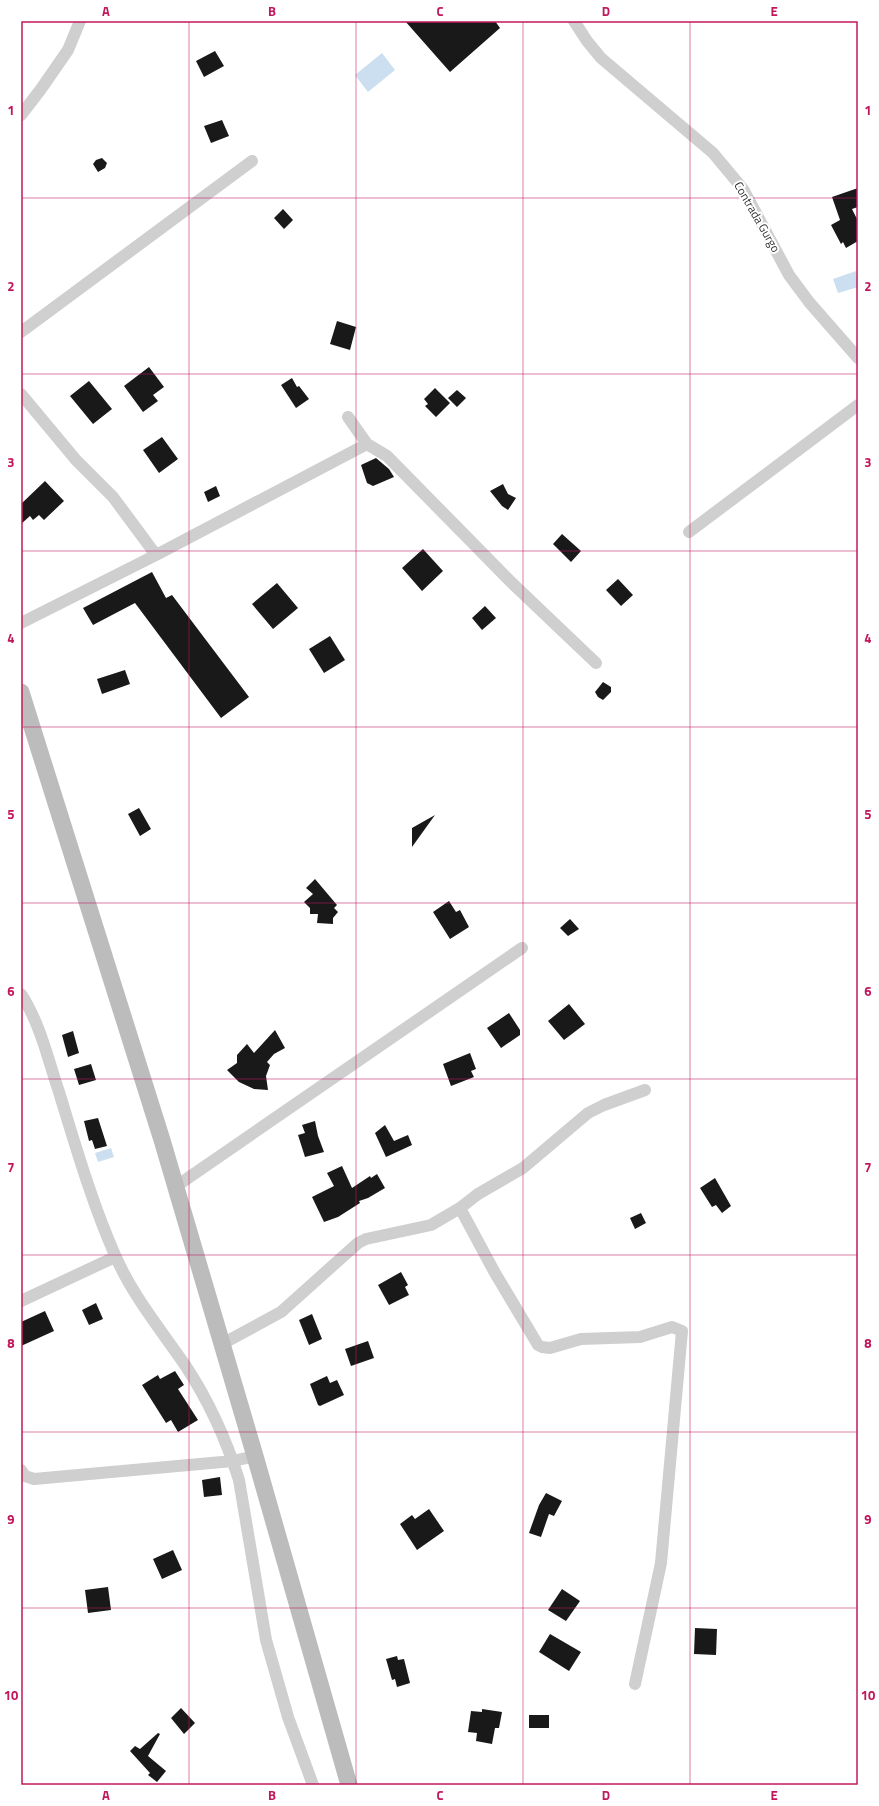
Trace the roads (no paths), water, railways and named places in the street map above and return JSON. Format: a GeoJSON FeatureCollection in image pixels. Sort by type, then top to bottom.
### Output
{"type":"FeatureCollection","features":[{"type":"Feature","properties":{"kind":"main road"},"geometry":{"type":"LineString","coordinates":[[21,692],[162,1140],[255,1456],[349,1785]]}},
{"type":"Feature","properties":{"kind":"street"},"geometry":{"type":"LineString","coordinates":[[21,115],[42,89],[68,50],[80,21]]}},
{"type":"Feature","properties":{"kind":"street","name":"Contrada Gurgo"},"geometry":{"type":"LineString","coordinates":[[574,21],[587,41],[601,58],[713,153],[743,189],[789,275],[809,302],[858,358]]}},
{"type":"Feature","properties":{"kind":"street"},"geometry":{"type":"LineString","coordinates":[[21,332],[252,161]]}},
{"type":"Feature","properties":{"kind":"street"},"geometry":{"type":"LineString","coordinates":[[21,394],[76,460],[113,497],[156,555]]}},
{"type":"Feature","properties":{"kind":"street"},"geometry":{"type":"LineString","coordinates":[[689,532],[858,405]]}},
{"type":"Feature","properties":{"kind":"street"},"geometry":{"type":"LineString","coordinates":[[348,417],[367,444],[387,456],[510,581],[596,663]]}},
{"type":"Feature","properties":{"kind":"street"},"geometry":{"type":"LineString","coordinates":[[21,624],[367,444]]}},
{"type":"Feature","properties":{"kind":"street"},"geometry":{"type":"LineString","coordinates":[[175,1187],[522,948]]}},
{"type":"Feature","properties":{"kind":"street"},"geometry":{"type":"LineString","coordinates":[[21,994],[27,1003],[43,1042],[78,1156],[115,1257],[153,1319],[211,1407],[233,1461],[239,1480],[266,1640],[288,1717],[313,1785]]}},
{"type":"Feature","properties":{"kind":"street"},"geometry":{"type":"LineString","coordinates":[[222,1344],[281,1312],[358,1243],[366,1239],[431,1225],[460,1208],[478,1194],[523,1168],[588,1113],[604,1105],[645,1090]]}},
{"type":"Feature","properties":{"kind":"street"},"geometry":{"type":"LineString","coordinates":[[460,1208],[538,1345],[550,1348],[581,1339],[640,1337],[672,1327],[682,1330],[661,1563],[636,1684]]}},
{"type":"Feature","properties":{"kind":"street"},"geometry":{"type":"LineString","coordinates":[[21,1301],[115,1257]]}},
{"type":"Feature","properties":{"kind":"street"},"geometry":{"type":"LineString","coordinates":[[21,1470],[25,1476],[34,1479],[233,1461],[255,1456]]}},
{"type":"Feature","properties":{"kind":"water"},"geometry":{"type":"Polygon","coordinates":[[[382,53],[395,70],[368,92],[355,75],[382,53]]]}},
{"type":"Feature","properties":{"kind":"water"},"geometry":{"type":"Polygon","coordinates":[[[856,271],[858,287],[838,293],[833,279],[856,271]]]}},
{"type":"Feature","properties":{"kind":"water"},"geometry":{"type":"Polygon","coordinates":[[[111,1148],[114,1157],[98,1162],[95,1153],[111,1148]]]}}]}
